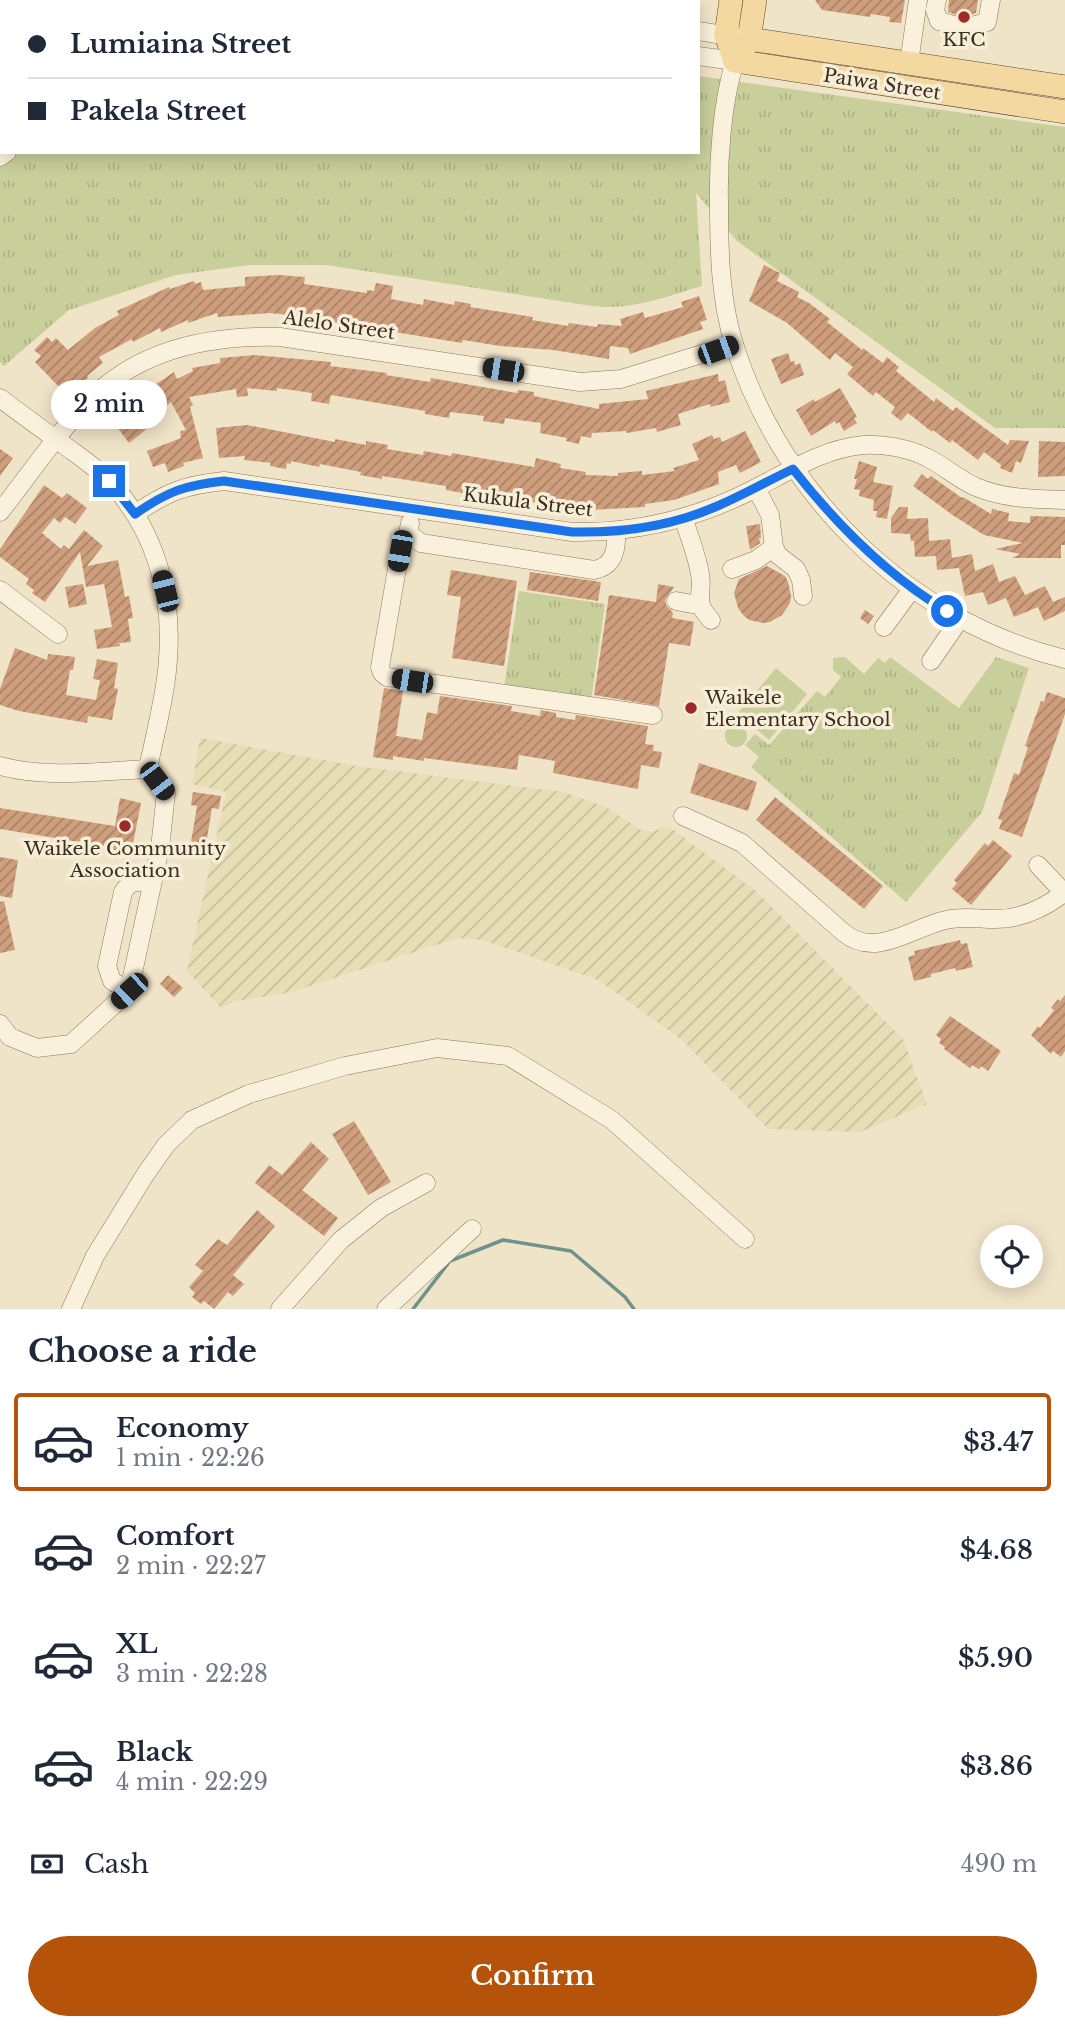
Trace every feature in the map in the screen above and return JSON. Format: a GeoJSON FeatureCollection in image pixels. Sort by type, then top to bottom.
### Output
{"type":"FeatureCollection","features":[{"type":"Feature","properties":{"kind":"main road"},"geometry":{"type":"LineString","coordinates":[[731,0],[726,35],[735,61]]}},
{"type":"Feature","properties":{"kind":"main road"},"geometry":{"type":"LineString","coordinates":[[735,61],[749,39],[755,0]]}},
{"type":"Feature","properties":{"kind":"main road","name":"Paiwa Street"},"geometry":{"type":"LineString","coordinates":[[749,39],[1065,87]]}},
{"type":"Feature","properties":{"kind":"main road","name":"Paiwa Street"},"geometry":{"type":"LineString","coordinates":[[735,61],[1065,112]]}},
{"type":"Feature","properties":{"kind":"street"},"geometry":{"type":"LineString","coordinates":[[909,64],[918,0]]}},
{"type":"Feature","properties":{"kind":"street"},"geometry":{"type":"LineString","coordinates":[[937,0],[935,10],[939,21],[962,27],[987,22],[991,0]]}},
{"type":"Feature","properties":{"kind":"street","name":"Paiwa Street"},"geometry":{"type":"LineString","coordinates":[[700,31],[749,39]]}},
{"type":"Feature","properties":{"kind":"street","name":"Paiwa Street"},"geometry":{"type":"LineString","coordinates":[[700,56],[735,61]]}},
{"type":"Feature","properties":{"kind":"street"},"geometry":{"type":"LineString","coordinates":[[735,61],[729,87],[719,186],[720,269],[734,344],[754,398],[778,444],[793,469],[823,507],[868,553],[912,589],[960,619],[1004,640],[1065,659]]}},
{"type":"Feature","properties":{"kind":"street","name":"Alelo Street"},"geometry":{"type":"LineString","coordinates":[[0,512],[93,397],[118,377],[163,353],[217,339],[241,336],[280,337],[580,382],[621,379],[734,344]]}},
{"type":"Feature","properties":{"kind":"street"},"geometry":{"type":"LineString","coordinates":[[0,398],[109,481],[135,514],[156,556],[165,591],[168,618],[168,660],[148,769],[166,793],[160,848],[129,991],[71,1044],[37,1048],[10,1037],[0,1024]]}},
{"type":"Feature","properties":{"kind":"street","name":"Kukula Street"},"geometry":{"type":"LineString","coordinates":[[135,514],[181,488],[224,481],[572,532],[616,532],[684,519],[793,469],[843,449],[864,445],[887,446],[925,456],[974,486],[989,491],[1019,498],[1065,500]]}},
{"type":"Feature","properties":{"kind":"street"},"geometry":{"type":"LineString","coordinates":[[756,488],[771,515],[774,547],[778,555],[796,569],[803,596]]}},
{"type":"Feature","properties":{"kind":"street"},"geometry":{"type":"LineString","coordinates":[[412,509],[408,534],[400,551],[380,667],[382,673],[387,677],[653,715]]}},
{"type":"Feature","properties":{"kind":"street"},"geometry":{"type":"LineString","coordinates":[[684,519],[701,575],[699,602],[702,611],[710,620]]}},
{"type":"Feature","properties":{"kind":"street"},"geometry":{"type":"LineString","coordinates":[[408,534],[421,543],[594,570],[602,568],[612,559],[616,532]]}},
{"type":"Feature","properties":{"kind":"street"},"geometry":{"type":"LineString","coordinates":[[732,569],[755,560],[774,547]]}},
{"type":"Feature","properties":{"kind":"street"},"geometry":{"type":"LineString","coordinates":[[884,627],[912,589]]}},
{"type":"Feature","properties":{"kind":"street"},"geometry":{"type":"LineString","coordinates":[[0,590],[58,634]]}},
{"type":"Feature","properties":{"kind":"street"},"geometry":{"type":"LineString","coordinates":[[676,601],[692,604],[699,602]]}},
{"type":"Feature","properties":{"kind":"street"},"geometry":{"type":"LineString","coordinates":[[931,661],[960,619]]}},
{"type":"Feature","properties":{"kind":"street"},"geometry":{"type":"LineString","coordinates":[[0,766],[52,772],[148,769]]}},
{"type":"Feature","properties":{"kind":"street"},"geometry":{"type":"LineString","coordinates":[[683,816],[742,843],[844,933],[860,942],[883,943],[945,920],[1010,918],[1036,911],[1065,893],[1038,865]]}},
{"type":"Feature","properties":{"kind":"street"},"geometry":{"type":"LineString","coordinates":[[129,991],[112,981],[107,966],[123,892],[128,884],[136,881],[152,884]]}},
{"type":"Feature","properties":{"kind":"street"},"geometry":{"type":"LineString","coordinates":[[71,1309],[95,1256],[145,1175],[166,1145],[192,1120],[249,1094],[333,1070],[438,1048],[508,1056],[612,1120],[744,1239]]}},
{"type":"Feature","properties":{"kind":"street"},"geometry":{"type":"LineString","coordinates":[[280,1309],[341,1240],[382,1208],[426,1183]]}},
{"type":"Feature","properties":{"kind":"street"},"geometry":{"type":"LineString","coordinates":[[386,1309],[472,1229]]}},
{"type":"Feature","properties":{"kind":"shaded area"},"geometry":{"type":"Polygon","coordinates":[[[200,738],[357,766],[564,792],[606,807],[641,830],[651,832],[668,826],[756,891],[903,1039],[927,1104],[860,1132],[768,1129],[681,1039],[598,980],[483,940],[458,938],[288,993],[236,1001],[221,1008],[187,971],[226,792],[192,784],[200,738]]]}},
{"type":"Feature","properties":{"kind":"green space"},"geometry":{"type":"Polygon","coordinates":[[[700,76],[1065,127],[1065,428],[995,428],[737,241],[696,193],[702,286],[648,302],[620,307],[592,306],[326,265],[249,265],[176,275],[69,310],[4,366],[0,362],[0,154],[700,154],[700,76]]]}},
{"type":"Feature","properties":{"kind":"green space"},"geometry":{"type":"Polygon","coordinates":[[[519,591],[605,604],[591,701],[504,687],[519,591]]]}},
{"type":"Feature","properties":{"kind":"green space"},"geometry":{"type":"Polygon","coordinates":[[[845,657],[864,674],[878,658],[885,663],[890,657],[959,708],[996,657],[1029,668],[982,812],[906,902],[751,767],[759,757],[745,745],[755,734],[769,745],[817,691],[825,697],[841,677],[833,670],[833,658],[845,657]]]}},
{"type":"Feature","properties":{"kind":"green space"},"geometry":{"type":"Polygon","coordinates":[[[776,668],[807,694],[769,740],[738,713],[776,668]]]}},
{"type":"Feature","properties":{"kind":"green space"},"geometry":{"type":"Polygon","coordinates":[[[732,725],[740,725],[747,732],[747,740],[740,747],[732,747],[725,740],[725,732],[732,725]]]}},
{"type":"Feature","properties":{"kind":"building"},"geometry":{"type":"Polygon","coordinates":[[[815,0],[905,0],[901,23],[889,22],[890,17],[822,10],[815,0]]]}},
{"type":"Feature","properties":{"kind":"building"},"geometry":{"type":"Polygon","coordinates":[[[949,0],[978,0],[976,13],[963,17],[948,12],[949,0]]]}},
{"type":"Feature","properties":{"kind":"building"},"geometry":{"type":"Polygon","coordinates":[[[764,265],[780,273],[777,281],[799,292],[797,297],[830,319],[827,322],[862,350],[863,348],[883,363],[887,357],[899,367],[896,371],[934,402],[936,398],[953,411],[956,407],[1008,445],[1010,440],[1029,441],[1021,463],[1016,461],[1012,473],[1000,468],[1001,465],[984,452],[978,460],[952,440],[950,443],[933,430],[932,432],[908,413],[901,421],[891,413],[895,407],[876,392],[873,396],[847,374],[853,367],[835,353],[830,360],[787,323],[749,301],[764,265]]]}},
{"type":"Feature","properties":{"kind":"building"},"geometry":{"type":"Polygon","coordinates":[[[245,277],[305,277],[304,284],[367,293],[367,290],[374,291],[376,283],[393,286],[391,299],[423,305],[424,299],[454,305],[455,301],[471,304],[470,307],[533,317],[532,320],[568,326],[569,323],[597,327],[598,324],[622,326],[620,319],[643,312],[645,318],[683,307],[681,302],[699,296],[707,320],[700,322],[703,329],[630,354],[628,348],[610,346],[609,359],[463,340],[462,343],[333,322],[333,318],[301,313],[301,316],[269,313],[218,317],[217,313],[188,323],[188,320],[161,332],[160,328],[133,342],[132,339],[99,357],[103,363],[75,390],[68,382],[61,389],[35,362],[41,356],[34,350],[47,337],[52,342],[56,338],[68,350],[95,328],[119,315],[117,311],[169,287],[170,289],[194,281],[195,284],[201,282],[203,290],[245,286],[245,277]]]}},
{"type":"Feature","properties":{"kind":"building"},"geometry":{"type":"Polygon","coordinates":[[[788,353],[791,362],[794,361],[795,365],[800,363],[804,375],[781,384],[771,359],[788,353]]]}},
{"type":"Feature","properties":{"kind":"building"},"geometry":{"type":"Polygon","coordinates":[[[255,355],[331,362],[330,366],[430,382],[431,378],[517,393],[518,390],[534,392],[534,396],[599,409],[599,404],[648,399],[646,391],[718,374],[719,382],[725,380],[730,402],[711,407],[710,404],[678,414],[681,425],[657,432],[656,428],[627,433],[592,433],[591,438],[581,436],[579,444],[566,441],[567,438],[540,433],[541,423],[505,418],[504,424],[483,421],[484,416],[450,412],[449,418],[425,414],[425,411],[331,395],[329,404],[311,401],[312,393],[277,388],[277,391],[247,388],[248,396],[237,397],[236,389],[189,397],[193,405],[190,407],[203,458],[183,463],[184,466],[168,472],[165,463],[153,467],[147,451],[181,438],[180,431],[186,430],[171,402],[145,424],[148,428],[129,443],[107,414],[141,385],[146,391],[174,372],[177,379],[193,371],[192,368],[220,363],[220,358],[255,355]]]}},
{"type":"Feature","properties":{"kind":"building"},"geometry":{"type":"Polygon","coordinates":[[[840,388],[857,417],[854,418],[857,423],[844,431],[839,422],[836,424],[835,421],[811,436],[796,410],[840,388]]]}},
{"type":"Feature","properties":{"kind":"building"},"geometry":{"type":"Polygon","coordinates":[[[247,425],[335,442],[335,439],[366,445],[366,441],[388,445],[387,449],[423,455],[424,451],[451,456],[452,453],[534,467],[536,458],[561,464],[560,468],[586,472],[585,475],[618,476],[618,473],[642,471],[642,475],[675,471],[673,468],[699,460],[692,444],[712,435],[714,439],[720,437],[722,442],[745,431],[761,462],[740,473],[736,465],[718,472],[719,484],[674,500],[645,504],[645,507],[590,510],[516,499],[516,502],[500,499],[501,495],[468,488],[467,494],[446,490],[446,486],[382,476],[382,479],[320,464],[319,467],[291,461],[291,464],[287,463],[286,469],[270,466],[271,463],[244,460],[245,456],[219,458],[216,428],[247,425]]]}},
{"type":"Feature","properties":{"kind":"building"},"geometry":{"type":"Polygon","coordinates":[[[1039,441],[1065,442],[1065,476],[1038,477],[1039,441]]]}},
{"type":"Feature","properties":{"kind":"building"},"geometry":{"type":"Polygon","coordinates":[[[0,449],[13,458],[0,476],[0,449]]]}},
{"type":"Feature","properties":{"kind":"building"},"geometry":{"type":"Polygon","coordinates":[[[859,461],[877,467],[873,482],[893,486],[887,519],[876,517],[877,511],[873,511],[874,500],[859,496],[860,490],[854,489],[859,461]]]}},
{"type":"Feature","properties":{"kind":"building"},"geometry":{"type":"Polygon","coordinates":[[[922,474],[928,479],[931,476],[991,514],[992,509],[1009,513],[1008,521],[1030,523],[1030,516],[1065,517],[1065,545],[1061,545],[1061,558],[1012,558],[1020,554],[995,549],[1023,543],[984,535],[954,516],[913,486],[922,474]]]}},
{"type":"Feature","properties":{"kind":"building"},"geometry":{"type":"Polygon","coordinates":[[[44,485],[62,498],[67,493],[87,508],[75,524],[65,517],[60,523],[54,518],[42,533],[61,549],[64,545],[69,549],[84,530],[103,546],[87,566],[118,560],[125,597],[129,596],[133,618],[128,619],[131,642],[97,649],[94,630],[112,627],[104,584],[86,587],[80,552],[45,602],[32,593],[34,590],[26,584],[29,579],[0,557],[0,549],[44,485]]]}},
{"type":"Feature","properties":{"kind":"building"},"geometry":{"type":"Polygon","coordinates":[[[899,507],[908,507],[907,519],[928,518],[929,541],[950,539],[952,558],[972,554],[975,571],[993,564],[999,582],[1015,576],[1025,595],[1045,586],[1053,602],[1065,597],[1065,611],[1044,621],[1038,607],[1014,617],[1006,598],[988,605],[983,592],[965,596],[959,568],[937,570],[936,556],[915,557],[914,541],[911,541],[910,534],[891,533],[891,518],[899,507]]]}},
{"type":"Feature","properties":{"kind":"building"},"geometry":{"type":"Polygon","coordinates":[[[760,524],[760,543],[750,550],[746,526],[760,524]]]}},
{"type":"Feature","properties":{"kind":"building"},"geometry":{"type":"Polygon","coordinates":[[[767,566],[785,576],[791,596],[782,615],[763,623],[749,620],[743,615],[734,593],[739,579],[767,566]]]}},
{"type":"Feature","properties":{"kind":"building"},"geometry":{"type":"Polygon","coordinates":[[[451,570],[517,581],[504,666],[452,658],[461,597],[447,595],[451,570]]]}},
{"type":"Feature","properties":{"kind":"building"},"geometry":{"type":"Polygon","coordinates":[[[530,572],[601,582],[598,601],[527,590],[530,572]]]}},
{"type":"Feature","properties":{"kind":"building"},"geometry":{"type":"Polygon","coordinates":[[[83,584],[87,604],[69,608],[65,587],[83,584]]]}},
{"type":"Feature","properties":{"kind":"building"},"geometry":{"type":"Polygon","coordinates":[[[658,584],[674,587],[665,600],[673,613],[672,618],[694,622],[690,646],[669,643],[659,706],[594,695],[609,595],[656,602],[658,584]]]}},
{"type":"Feature","properties":{"kind":"building"},"geometry":{"type":"Polygon","coordinates":[[[865,610],[874,616],[868,624],[860,618],[865,610]]]}},
{"type":"Feature","properties":{"kind":"building"},"geometry":{"type":"Polygon","coordinates":[[[15,648],[47,660],[48,654],[75,657],[66,695],[96,700],[100,680],[93,679],[97,659],[118,663],[114,688],[118,689],[112,720],[88,716],[87,723],[0,705],[0,689],[15,648]]]}},
{"type":"Feature","properties":{"kind":"building"},"geometry":{"type":"Polygon","coordinates":[[[384,688],[403,691],[396,736],[422,740],[427,712],[437,714],[440,696],[512,706],[511,711],[540,716],[541,710],[556,713],[556,717],[575,720],[576,715],[648,726],[645,744],[654,745],[653,751],[662,752],[659,768],[641,765],[638,789],[553,773],[555,761],[519,755],[517,770],[424,758],[424,761],[393,756],[393,760],[373,757],[384,688]]]}},
{"type":"Feature","properties":{"kind":"building"},"geometry":{"type":"Polygon","coordinates":[[[1047,692],[1065,698],[1065,714],[1022,837],[999,829],[1002,820],[998,819],[1014,773],[1019,775],[1028,747],[1025,746],[1041,701],[1044,702],[1047,692]]]}},
{"type":"Feature","properties":{"kind":"building"},"geometry":{"type":"Polygon","coordinates":[[[699,763],[757,782],[748,811],[690,793],[699,763]]]}},
{"type":"Feature","properties":{"kind":"building"},"geometry":{"type":"Polygon","coordinates":[[[193,792],[221,796],[219,809],[212,808],[206,844],[191,842],[197,806],[191,805],[193,792]]]}},
{"type":"Feature","properties":{"kind":"building"},"geometry":{"type":"Polygon","coordinates":[[[775,797],[883,886],[864,909],[756,820],[775,797]]]}},
{"type":"Feature","properties":{"kind":"building"},"geometry":{"type":"Polygon","coordinates":[[[120,798],[141,803],[131,854],[110,847],[0,829],[0,808],[115,826],[120,798]]]}},
{"type":"Feature","properties":{"kind":"building"},"geometry":{"type":"Polygon","coordinates":[[[993,840],[1012,856],[971,905],[952,889],[957,883],[954,880],[985,843],[988,846],[993,840]]]}},
{"type":"Feature","properties":{"kind":"building"},"geometry":{"type":"Polygon","coordinates":[[[0,857],[18,860],[12,898],[0,896],[0,857]]]}},
{"type":"Feature","properties":{"kind":"building"},"geometry":{"type":"Polygon","coordinates":[[[4,901],[15,950],[0,953],[0,902],[4,901]]]}},
{"type":"Feature","properties":{"kind":"building"},"geometry":{"type":"Polygon","coordinates":[[[960,940],[961,944],[967,943],[973,967],[956,971],[955,968],[914,981],[908,957],[915,955],[914,951],[960,940]]]}},
{"type":"Feature","properties":{"kind":"building"},"geometry":{"type":"Polygon","coordinates":[[[168,975],[183,988],[174,997],[160,984],[168,975]]]}},
{"type":"Feature","properties":{"kind":"building"},"geometry":{"type":"Polygon","coordinates":[[[1065,995],[1065,1051],[1061,1057],[1053,1051],[1051,1054],[1031,1035],[1054,1010],[1051,1008],[1058,999],[1060,1001],[1065,995]]]}},
{"type":"Feature","properties":{"kind":"building"},"geometry":{"type":"Polygon","coordinates":[[[950,1016],[1001,1051],[988,1071],[981,1066],[979,1069],[972,1065],[970,1068],[939,1043],[941,1039],[936,1035],[950,1016]]]}},
{"type":"Feature","properties":{"kind":"building"},"geometry":{"type":"Polygon","coordinates":[[[354,1121],[391,1182],[368,1195],[332,1134],[354,1121]]]}},
{"type":"Feature","properties":{"kind":"building"},"geometry":{"type":"Polygon","coordinates":[[[311,1142],[329,1159],[302,1190],[338,1218],[324,1236],[255,1183],[269,1165],[282,1175],[311,1142]]]}},
{"type":"Feature","properties":{"kind":"building"},"geometry":{"type":"Polygon","coordinates":[[[257,1210],[275,1226],[233,1275],[244,1284],[233,1296],[228,1292],[214,1309],[204,1301],[201,1304],[192,1297],[195,1293],[189,1287],[203,1271],[195,1265],[218,1239],[227,1245],[257,1210]]]}},
{"type":"Feature","properties":{"kind":"waterway"},"geometry":{"type":"LineString","coordinates":[[413,1309],[450,1261],[503,1240],[571,1251],[625,1297],[634,1309]]}},
{"type":"Feature","properties":{"kind":"place","name":"KFC"},"geometry":{"type":"Point","coordinates":[964,17]}},
{"type":"Feature","properties":{"kind":"place","name":"Waikele Elementary School"},"geometry":{"type":"Point","coordinates":[691,708]}},
{"type":"Feature","properties":{"kind":"place","name":"Waikele Community Association"},"geometry":{"type":"Point","coordinates":[125,826]}},
{"type":"Feature","properties":{"kind":"route"},"geometry":{"type":"LineString","coordinates":[[109,481],[135,514],[181,488],[224,481],[572,532],[597,533],[655,526],[684,519],[716,507],[793,469],[823,507],[868,553],[912,589],[947,611]]}}]}
